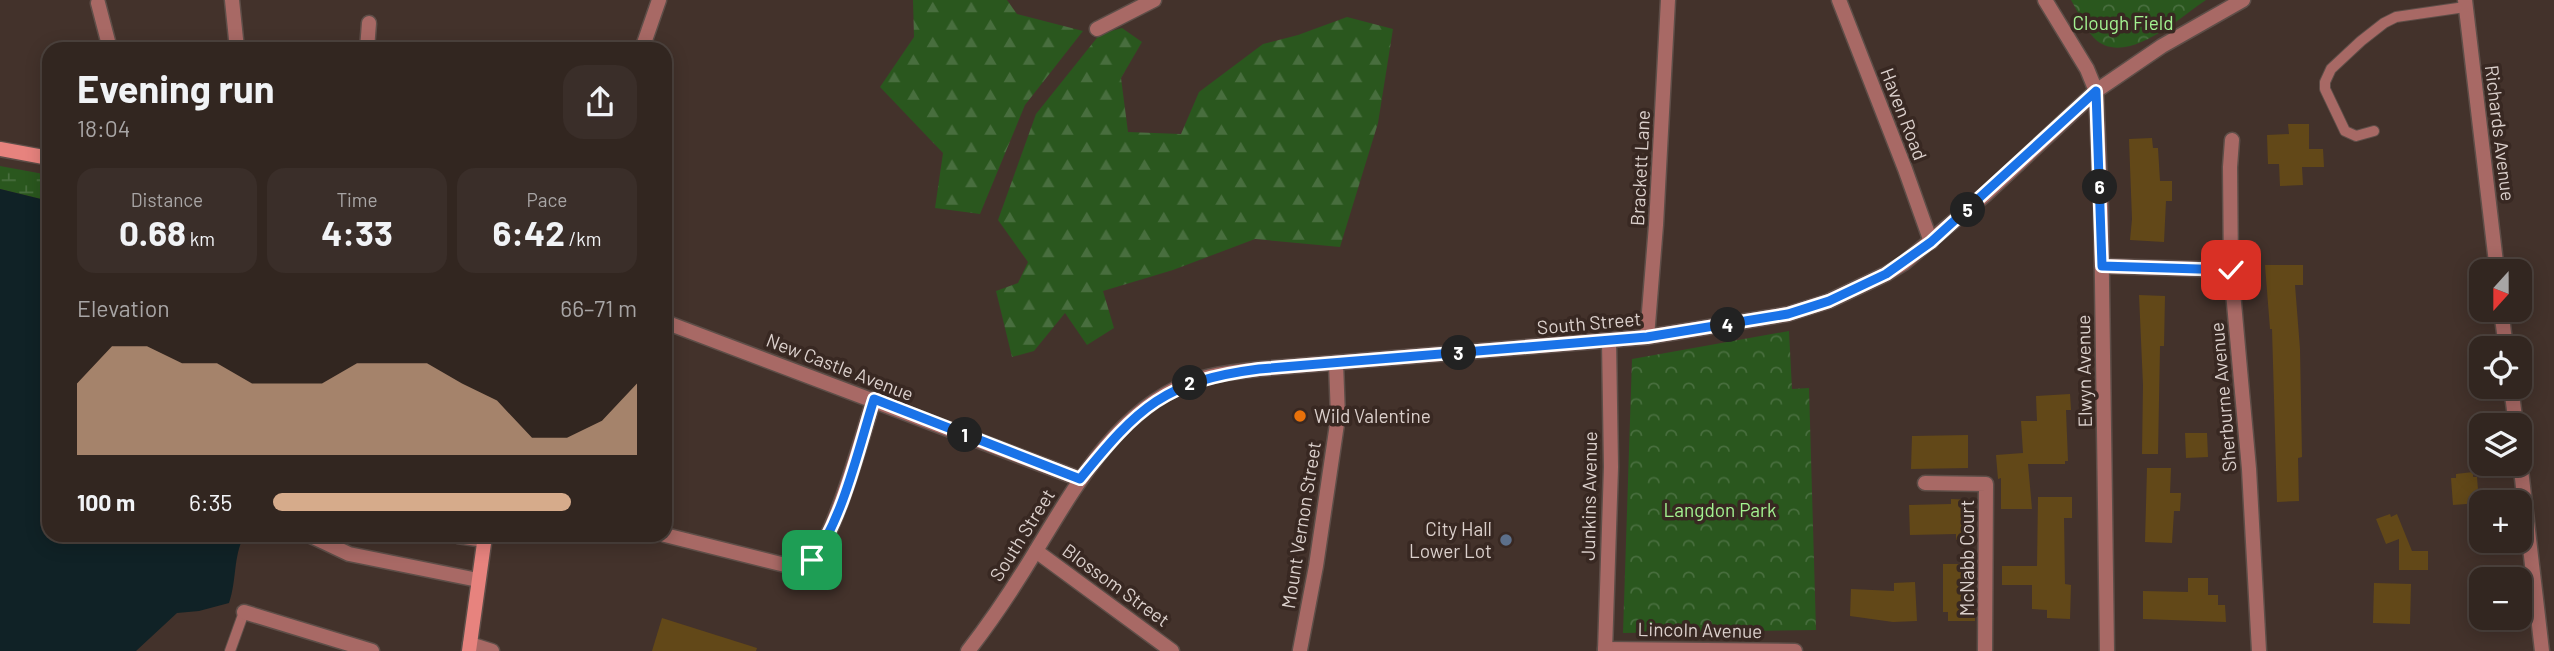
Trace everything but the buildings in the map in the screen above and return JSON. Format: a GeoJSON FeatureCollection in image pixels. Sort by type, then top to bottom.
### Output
{"type":"FeatureCollection","features":[{"type":"Feature","properties":{"kind":"main road"},"geometry":{"type":"LineString","coordinates":[[0,149],[42,157]]}},
{"type":"Feature","properties":{"kind":"main road"},"geometry":{"type":"LineString","coordinates":[[469,648],[483,542]]}},
{"type":"Feature","properties":{"kind":"street"},"geometry":{"type":"LineString","coordinates":[[232,0],[236,42]]}},
{"type":"Feature","properties":{"kind":"street"},"geometry":{"type":"LineString","coordinates":[[644,42],[659,0]]}},
{"type":"Feature","properties":{"kind":"street"},"geometry":{"type":"LineString","coordinates":[[1097,29],[1154,0]]}},
{"type":"Feature","properties":{"kind":"street","name":"Brackett Lane"},"geometry":{"type":"LineString","coordinates":[[1647,337],[1668,0]]}},
{"type":"Feature","properties":{"kind":"street","name":"Haven Road"},"geometry":{"type":"LineString","coordinates":[[1839,0],[1931,242]]}},
{"type":"Feature","properties":{"kind":"street"},"geometry":{"type":"LineString","coordinates":[[2045,0],[2087,69],[2096,91]]}},
{"type":"Feature","properties":{"kind":"street","name":"South Street"},"geometry":{"type":"LineString","coordinates":[[968,651],[1036,551],[1080,479],[1130,422],[1148,406],[1185,384],[1229,372],[1647,337],[1788,314],[1829,301],[1886,274],[1931,242],[2096,91],[2162,46],[2242,0]]}},
{"type":"Feature","properties":{"kind":"street"},"geometry":{"type":"LineString","coordinates":[[98,3],[108,42]]}},
{"type":"Feature","properties":{"kind":"street","name":"Richards Avenue"},"geometry":{"type":"LineString","coordinates":[[2465,3],[2496,259]]}},
{"type":"Feature","properties":{"kind":"street"},"geometry":{"type":"LineString","coordinates":[[368,42],[369,23]]}},
{"type":"Feature","properties":{"kind":"street","name":"Elwyn Avenue"},"geometry":{"type":"LineString","coordinates":[[2096,91],[2102,266],[2107,651]]}},
{"type":"Feature","properties":{"kind":"street","name":"Sherburne Avenue"},"geometry":{"type":"LineString","coordinates":[[2232,140],[2231,270],[2249,469],[2259,651]]}},
{"type":"Feature","properties":{"kind":"street"},"geometry":{"type":"LineString","coordinates":[[2102,266],[2231,270]]}},
{"type":"Feature","properties":{"kind":"street","name":"New Castle Avenue"},"geometry":{"type":"LineString","coordinates":[[672,325],[1080,479]]}},
{"type":"Feature","properties":{"kind":"street","name":"Junkins Avenue"},"geometry":{"type":"LineString","coordinates":[[1605,650],[1611,467],[1609,341]]}},
{"type":"Feature","properties":{"kind":"street","name":"Mount Vernon Street"},"geometry":{"type":"LineString","coordinates":[[1300,650],[1316,566],[1338,417],[1336,363]]}},
{"type":"Feature","properties":{"kind":"street"},"geometry":{"type":"LineString","coordinates":[[672,538],[785,565],[801,565],[812,560],[834,522],[874,399]]}},
{"type":"Feature","properties":{"kind":"street"},"geometry":{"type":"LineString","coordinates":[[2522,476],[2542,651],[2554,647]]}},
{"type":"Feature","properties":{"kind":"street","name":"McNabb Court"},"geometry":{"type":"LineString","coordinates":[[1925,483],[1986,484],[1986,651]]}},
{"type":"Feature","properties":{"kind":"street"},"geometry":{"type":"LineString","coordinates":[[324,542],[349,554],[478,580]]}},
{"type":"Feature","properties":{"kind":"street","name":"Blossom Street"},"geometry":{"type":"LineString","coordinates":[[1036,551],[1172,651]]}},
{"type":"Feature","properties":{"kind":"street"},"geometry":{"type":"LineString","coordinates":[[244,612],[372,651]]}},
{"type":"Feature","properties":{"kind":"street"},"geometry":{"type":"LineString","coordinates":[[469,648],[492,651]]}},
{"type":"Feature","properties":{"kind":"street","name":"Lincoln Avenue"},"geometry":{"type":"LineString","coordinates":[[1605,650],[1795,651]]}},
{"type":"Feature","properties":{"kind":"lane"},"geometry":{"type":"LineString","coordinates":[[2374,131],[2356,136],[2345,131],[2325,89],[2331,69],[2384,23],[2406,15],[2465,3]]}},
{"type":"Feature","properties":{"kind":"lane"},"geometry":{"type":"LineString","coordinates":[[230,651],[244,612]]}},
{"type":"Feature","properties":{"kind":"green space"},"geometry":{"type":"Polygon","coordinates":[[[913,0],[1007,0],[1017,14],[1083,31],[1025,105],[980,214],[935,208],[943,153],[880,87],[914,37],[913,0]]]}},
{"type":"Feature","properties":{"kind":"green space","name":"Clough Field"},"geometry":{"type":"Polygon","coordinates":[[[2071,0],[2206,0],[2152,37],[2121,48],[2107,46],[2094,38],[2071,0]]]}},
{"type":"Feature","properties":{"kind":"green space"},"geometry":{"type":"Polygon","coordinates":[[[1347,17],[1393,29],[1378,123],[1340,247],[1255,239],[1173,270],[1103,291],[1114,328],[1087,345],[1065,313],[1034,351],[1012,357],[996,291],[1018,283],[1028,262],[998,220],[1036,114],[1100,34],[1122,28],[1142,42],[1121,78],[1128,132],[1181,134],[1199,92],[1263,44],[1298,35],[1347,17]]]}},
{"type":"Feature","properties":{"kind":"green space"},"geometry":{"type":"Polygon","coordinates":[[[0,166],[42,174],[42,199],[0,189],[0,166]]]}},
{"type":"Feature","properties":{"kind":"green space","name":"Langdon Park"},"geometry":{"type":"Polygon","coordinates":[[[1789,331],[1792,389],[1809,388],[1816,630],[1623,633],[1632,359],[1789,331]]]}},
{"type":"Feature","properties":{"kind":"shaded area"},"geometry":{"type":"Polygon","coordinates":[[[0,189],[42,199],[42,542],[242,542],[229,603],[199,611],[177,613],[136,651],[0,651],[0,189]]]}},
{"type":"Feature","properties":{"kind":"place","name":"Wild Valentine"},"geometry":{"type":"Point","coordinates":[1300,416]}},
{"type":"Feature","properties":{"kind":"place","name":"City Hall Lower Lot"},"geometry":{"type":"Point","coordinates":[1506,540]}},
{"type":"Feature","properties":{"kind":"route"},"geometry":{"type":"LineString","coordinates":[[812,560],[834,522],[874,399],[1080,479],[1112,440],[1148,406],[1185,384],[1205,377],[1259,369],[1647,337],[1788,314],[1829,301],[1904,263],[1985,195],[2096,91],[2102,266],[2231,270]]}}]}
